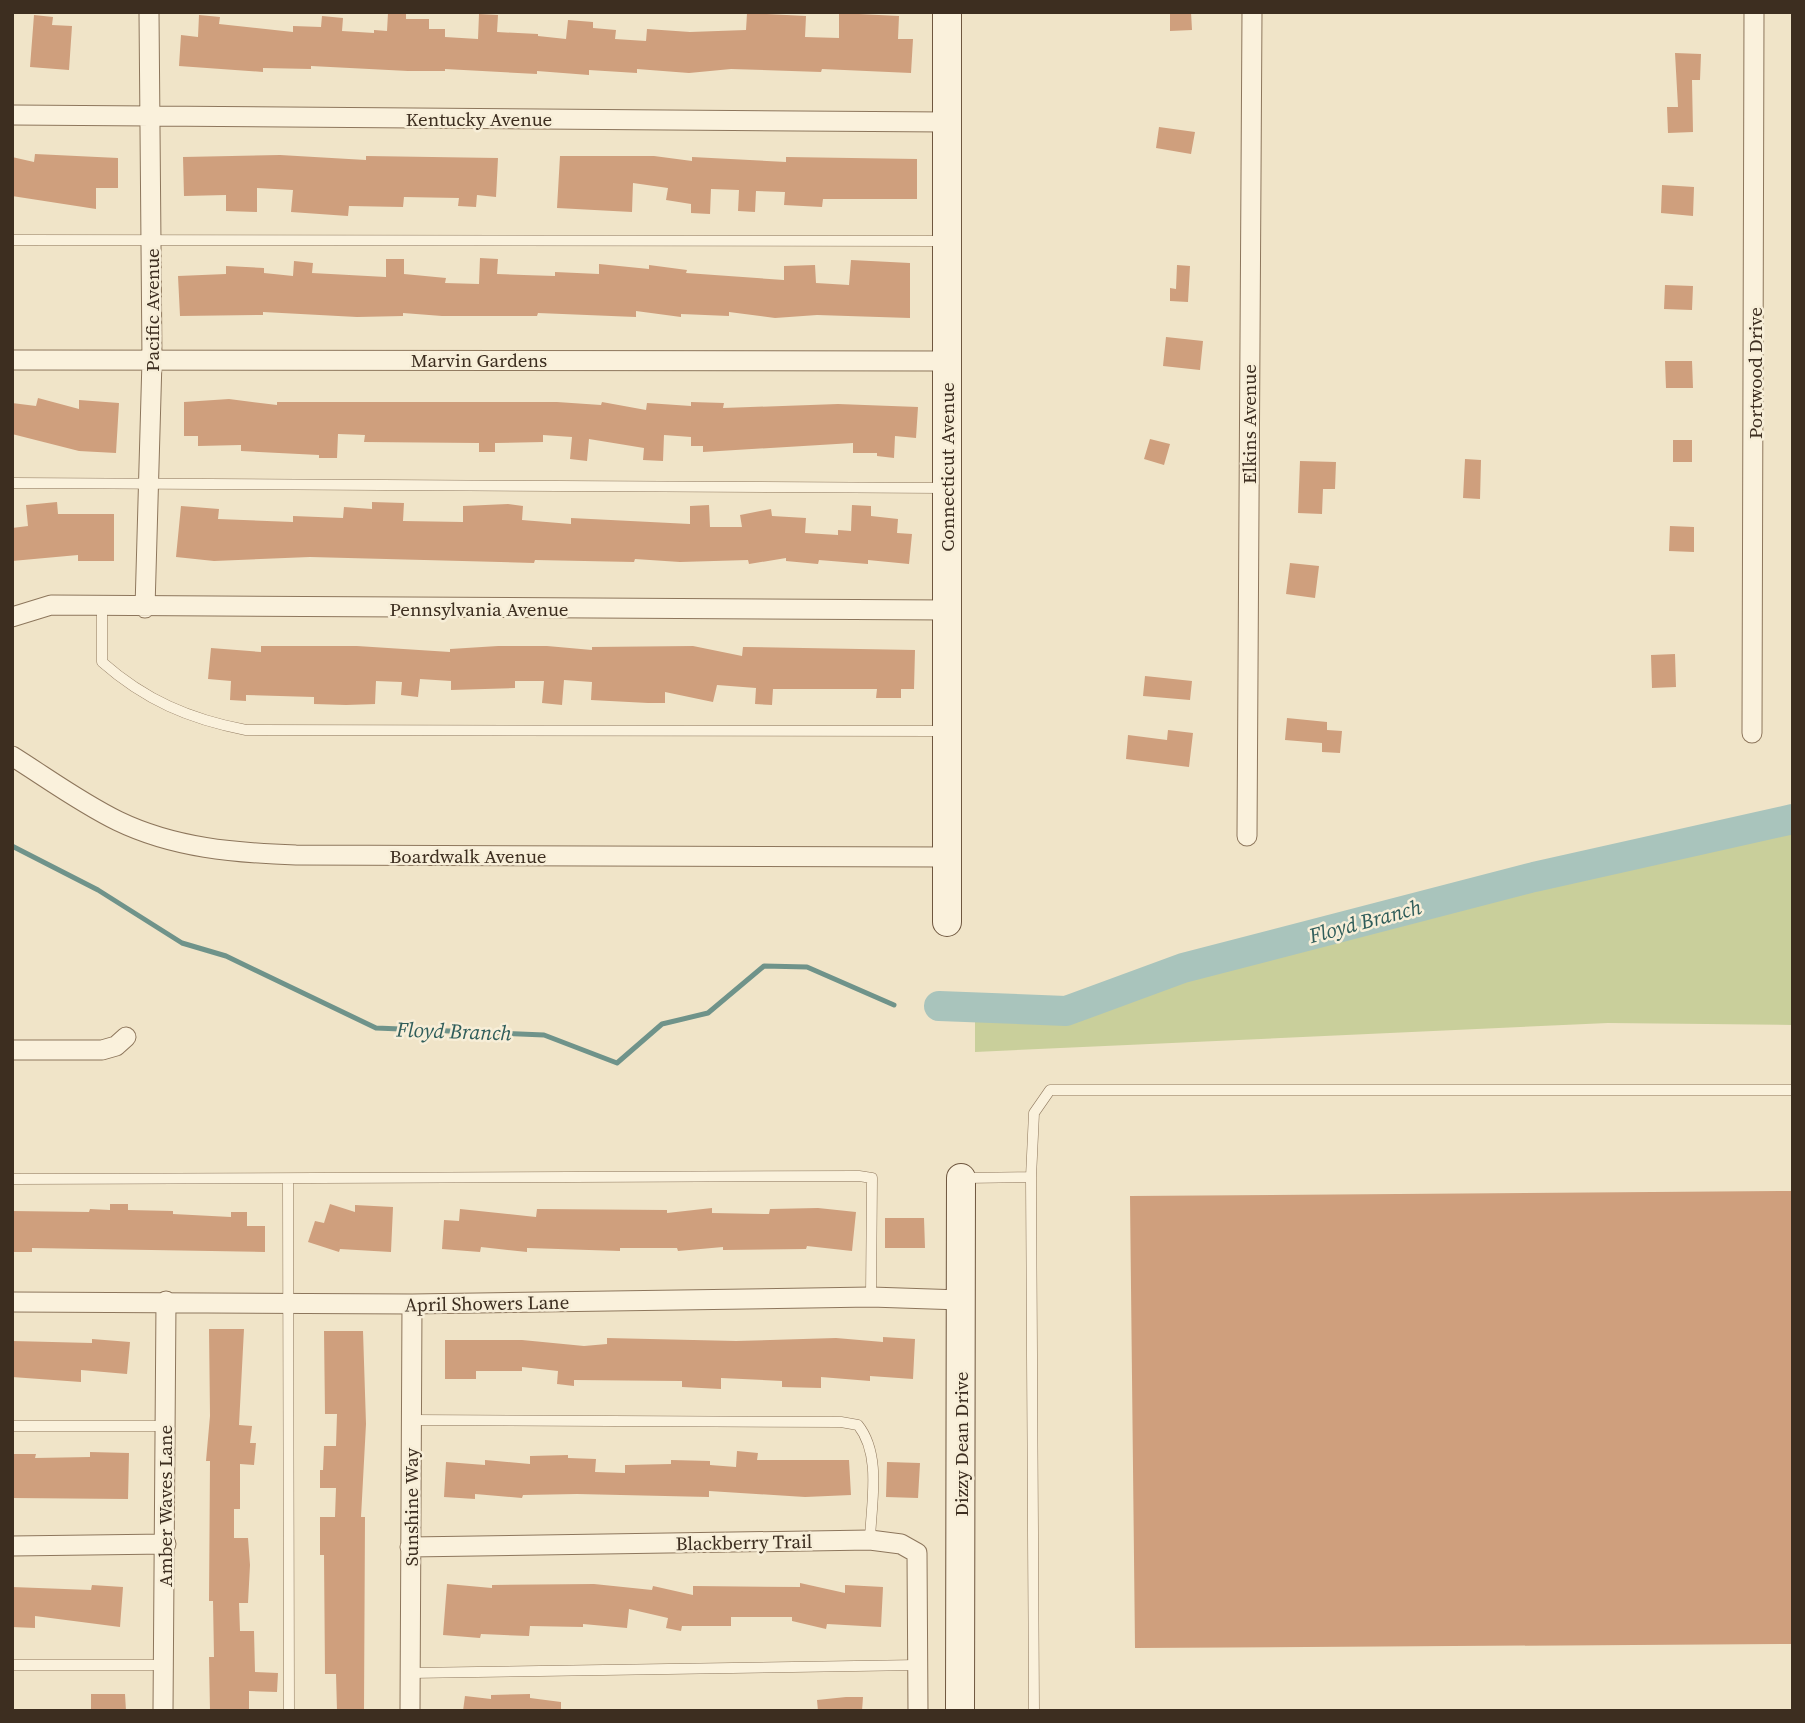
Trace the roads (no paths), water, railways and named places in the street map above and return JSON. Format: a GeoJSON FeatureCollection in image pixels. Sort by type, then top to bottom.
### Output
{"type":"FeatureCollection","features":[{"type":"Feature","properties":{"kind":"street","name":"Pacific Avenue"},"geometry":{"type":"LineString","coordinates":[[145,608],[152,360],[149,12]]}},
{"type":"Feature","properties":{"kind":"street","name":"Connecticut Avenue"},"geometry":{"type":"LineString","coordinates":[[947,12],[947,922]]}},
{"type":"Feature","properties":{"kind":"street","name":"Elkins Avenue"},"geometry":{"type":"LineString","coordinates":[[1247,836],[1252,12]]}},
{"type":"Feature","properties":{"kind":"street","name":"Portwood Drive"},"geometry":{"type":"LineString","coordinates":[[1752,733],[1754,12]]}},
{"type":"Feature","properties":{"kind":"street","name":"Kentucky Avenue"},"geometry":{"type":"LineString","coordinates":[[12,115],[945,122]]}},
{"type":"Feature","properties":{"kind":"street","name":"Marvin Gardens"},"geometry":{"type":"LineString","coordinates":[[12,360],[946,361]]}},
{"type":"Feature","properties":{"kind":"street","name":"Pennsylvania Avenue"},"geometry":{"type":"LineString","coordinates":[[12,617],[51,605],[145,608],[947,610]]}},
{"type":"Feature","properties":{"kind":"street","name":"Boardwalk Avenue"},"geometry":{"type":"LineString","coordinates":[[12,757],[116,820],[182,843],[230,852],[296,855],[947,858]]}},
{"type":"Feature","properties":{"kind":"street"},"geometry":{"type":"LineString","coordinates":[[12,1050],[102,1050],[116,1046],[126,1037]]}},
{"type":"Feature","properties":{"kind":"street","name":"Dizzy Dean Drive"},"geometry":{"type":"LineString","coordinates":[[960,1711],[961,1178]]}},
{"type":"Feature","properties":{"kind":"street","name":"April Showers Lane"},"geometry":{"type":"LineString","coordinates":[[12,1302],[412,1304],[871,1297],[961,1300]]}},
{"type":"Feature","properties":{"kind":"street","name":"Amber Waves Lane"},"geometry":{"type":"LineString","coordinates":[[163,1711],[166,1301]]}},
{"type":"Feature","properties":{"kind":"street","name":"Sunshine Way"},"geometry":{"type":"LineString","coordinates":[[410,1711],[412,1304]]}},
{"type":"Feature","properties":{"kind":"street","name":"Blackberry Trail"},"geometry":{"type":"LineString","coordinates":[[410,1546],[870,1540],[901,1544],[917,1553],[918,1711]]}},
{"type":"Feature","properties":{"kind":"street"},"geometry":{"type":"LineString","coordinates":[[12,1546],[166,1544]]}},
{"type":"Feature","properties":{"kind":"lane"},"geometry":{"type":"LineString","coordinates":[[12,240],[946,241]]}},
{"type":"Feature","properties":{"kind":"lane"},"geometry":{"type":"LineString","coordinates":[[12,483],[948,488]]}},
{"type":"Feature","properties":{"kind":"lane"},"geometry":{"type":"LineString","coordinates":[[103,606],[102,662],[112,671],[181,714],[246,730],[946,732]]}},
{"type":"Feature","properties":{"kind":"lane"},"geometry":{"type":"LineString","coordinates":[[1034,1711],[1031,1177],[1034,1113],[1050,1090],[1793,1090]]}},
{"type":"Feature","properties":{"kind":"lane"},"geometry":{"type":"LineString","coordinates":[[961,1178],[1031,1177]]}},
{"type":"Feature","properties":{"kind":"lane"},"geometry":{"type":"LineString","coordinates":[[12,1179],[872,1178],[871,1297]]}},
{"type":"Feature","properties":{"kind":"lane"},"geometry":{"type":"LineString","coordinates":[[288,1180],[289,1711]]}},
{"type":"Feature","properties":{"kind":"lane"},"geometry":{"type":"LineString","coordinates":[[411,1420],[841,1422],[858,1425],[868,1437],[872,1453],[870,1540]]}},
{"type":"Feature","properties":{"kind":"lane"},"geometry":{"type":"LineString","coordinates":[[12,1426],[166,1426]]}},
{"type":"Feature","properties":{"kind":"lane"},"geometry":{"type":"LineString","coordinates":[[12,1665],[164,1665]]}},
{"type":"Feature","properties":{"kind":"lane"},"geometry":{"type":"LineString","coordinates":[[410,1673],[918,1665]]}},
{"type":"Feature","properties":{"kind":"waterway","name":"Floyd Branch"},"geometry":{"type":"LineString","coordinates":[[939,1006],[1066,1011],[1183,968],[1534,877],[1793,819]]}},
{"type":"Feature","properties":{"kind":"waterway","name":"Floyd Branch"},"geometry":{"type":"LineString","coordinates":[[12,846],[98,890],[182,943],[226,956],[376,1028],[544,1035],[617,1063],[662,1024],[708,1013],[764,966],[807,967],[894,1005]]}}]}
